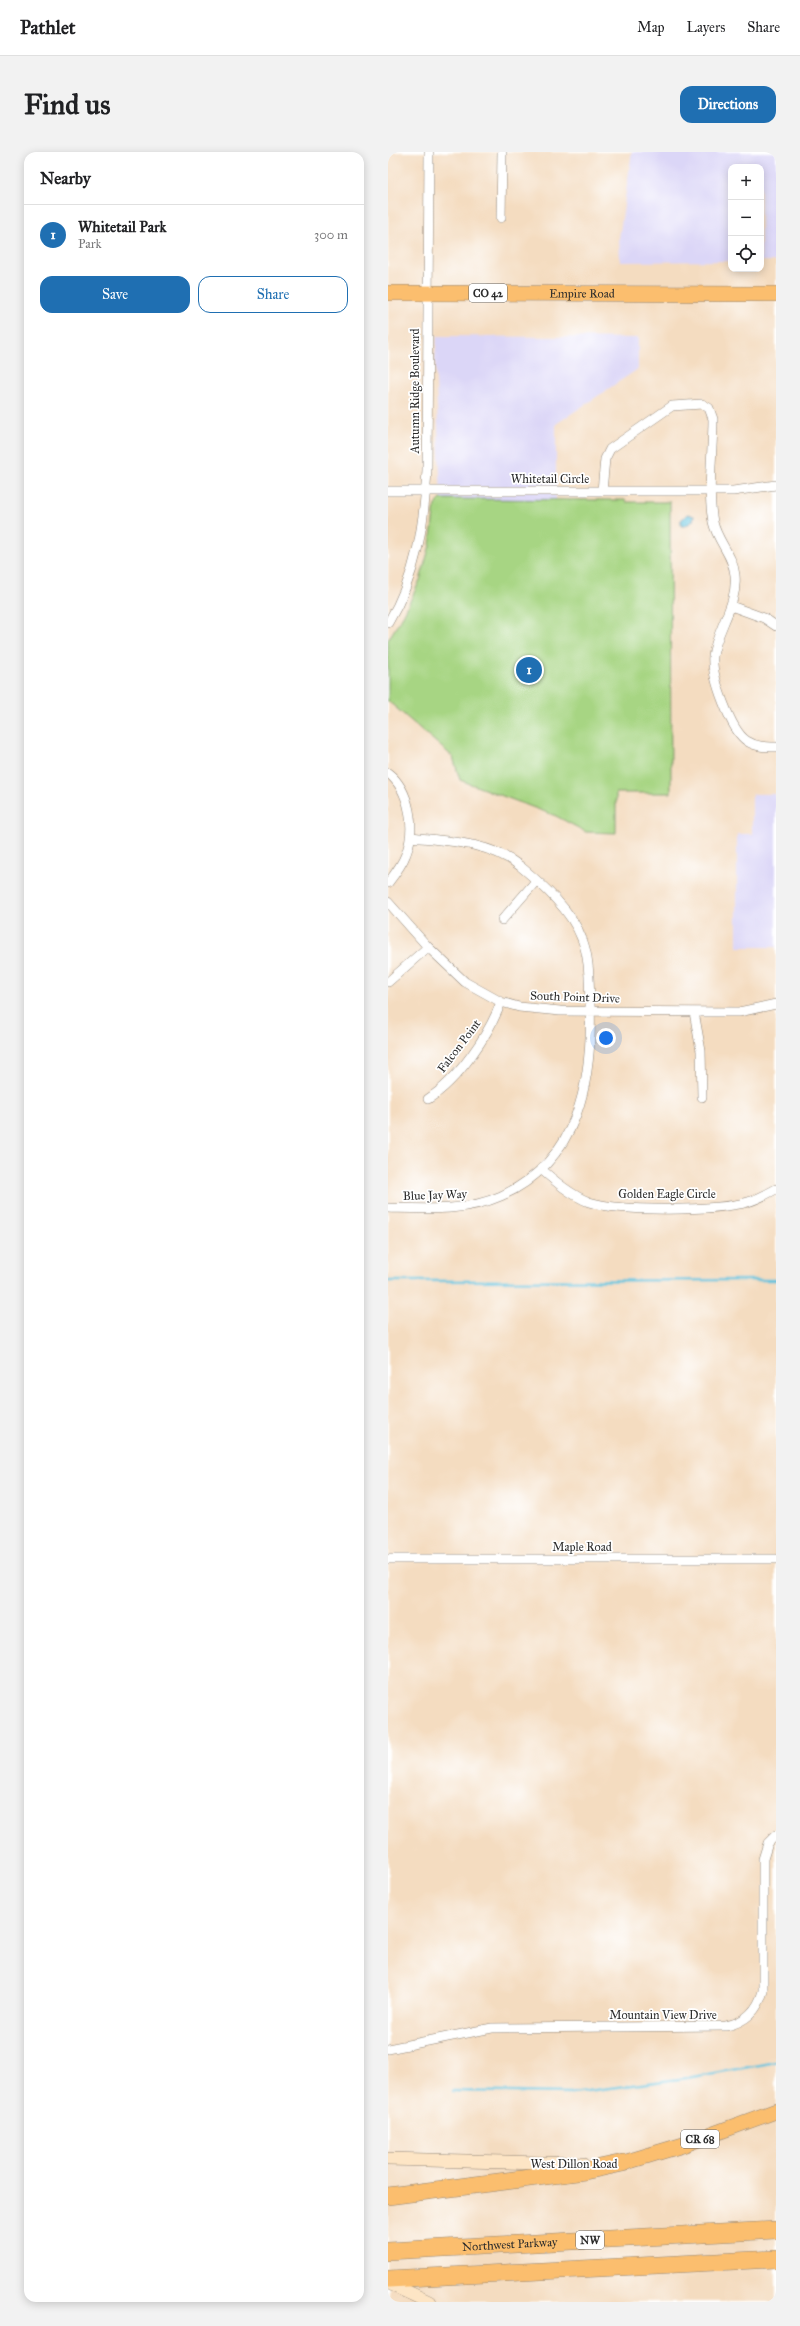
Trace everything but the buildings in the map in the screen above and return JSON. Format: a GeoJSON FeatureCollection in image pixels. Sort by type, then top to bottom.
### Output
{"type":"FeatureCollection","features":[{"type":"Feature","properties":{"kind":"highway"},"geometry":{"type":"LineString","coordinates":[[388,2196],[585,2170],[623,2163]]}},
{"type":"Feature","properties":{"kind":"highway","name":"Northwest Parkway"},"geometry":{"type":"LineString","coordinates":[[396,2250],[776,2230]]}},
{"type":"Feature","properties":{"kind":"highway"},"geometry":{"type":"LineString","coordinates":[[388,2279],[776,2259]]}},
{"type":"Feature","properties":{"kind":"main road","name":"Empire Road"},"geometry":{"type":"LineString","coordinates":[[388,293],[776,294]]}},
{"type":"Feature","properties":{"kind":"main road","name":"West Dillon Road"},"geometry":{"type":"LineString","coordinates":[[388,2159],[557,2165],[623,2163],[683,2145],[776,2111]]}},
{"type":"Feature","properties":{"kind":"main road"},"geometry":{"type":"LineString","coordinates":[[388,2283],[429,2302]]}},
{"type":"Feature","properties":{"kind":"street","name":"Autumn Ridge Boulevard"},"geometry":{"type":"LineString","coordinates":[[388,623],[402,596],[415,564],[422,531],[426,491],[429,152]]}},
{"type":"Feature","properties":{"kind":"street"},"geometry":{"type":"LineString","coordinates":[[501,218],[502,152]]}},
{"type":"Feature","properties":{"kind":"street"},"geometry":{"type":"LineString","coordinates":[[602,491],[605,459],[613,446],[672,406],[693,403],[702,404],[709,408],[713,415],[713,522],[732,561],[735,575],[735,590],[731,606],[713,655],[714,670],[719,689],[739,735],[758,746],[776,747]]}},
{"type":"Feature","properties":{"kind":"street","name":"Whitetail Circle"},"geometry":{"type":"LineString","coordinates":[[388,491],[712,492],[733,491],[776,484]]}},
{"type":"Feature","properties":{"kind":"street"},"geometry":{"type":"LineString","coordinates":[[731,606],[764,618],[776,626]]}},
{"type":"Feature","properties":{"kind":"street"},"geometry":{"type":"LineString","coordinates":[[388,773],[401,787],[406,800],[411,824],[407,854],[397,872],[388,883]]}},
{"type":"Feature","properties":{"kind":"street","name":"Blue Jay Way"},"geometry":{"type":"LineString","coordinates":[[388,1208],[459,1208],[478,1204],[502,1196],[525,1182],[550,1162],[562,1145],[583,1097],[590,1056],[589,974],[582,938],[565,910],[519,866],[500,854],[477,846],[410,837]]}},
{"type":"Feature","properties":{"kind":"street"},"geometry":{"type":"LineString","coordinates":[[502,920],[536,881]]}},
{"type":"Feature","properties":{"kind":"street","name":"South Point Drive"},"geometry":{"type":"LineString","coordinates":[[388,902],[428,947],[465,982],[502,1002],[534,1009],[694,1012],[738,1012],[776,1004]]}},
{"type":"Feature","properties":{"kind":"street"},"geometry":{"type":"LineString","coordinates":[[388,982],[428,947]]}},
{"type":"Feature","properties":{"kind":"street","name":"Falcon Point"},"geometry":{"type":"LineString","coordinates":[[428,1099],[446,1084],[479,1044],[492,1024],[502,1002]]}},
{"type":"Feature","properties":{"kind":"street"},"geometry":{"type":"LineString","coordinates":[[694,1012],[701,1051],[702,1097]]}},
{"type":"Feature","properties":{"kind":"street","name":"Golden Eagle Circle"},"geometry":{"type":"LineString","coordinates":[[541,1169],[567,1191],[603,1206],[622,1208],[727,1206],[747,1202],[776,1189]]}},
{"type":"Feature","properties":{"kind":"street","name":"Maple Road"},"geometry":{"type":"LineString","coordinates":[[388,1559],[776,1559]]}},
{"type":"Feature","properties":{"kind":"street","name":"Mountain View Drive"},"geometry":{"type":"LineString","coordinates":[[388,2050],[492,2028],[726,2026],[736,2024],[751,2015],[760,2001],[763,1990],[763,1859],[768,1843],[776,1835]]}},
{"type":"Feature","properties":{"kind":"shaded area"},"geometry":{"type":"Polygon","coordinates":[[[632,152],[776,152],[776,261],[764,261],[764,164],[728,164],[728,261],[620,262],[619,238],[632,152]]]}},
{"type":"Feature","properties":{"kind":"shaded area"},"geometry":{"type":"Polygon","coordinates":[[[437,336],[638,338],[638,369],[556,424],[556,499],[441,499],[435,358],[437,336]]]}},
{"type":"Feature","properties":{"kind":"shaded area"},"geometry":{"type":"Polygon","coordinates":[[[752,794],[776,794],[776,947],[737,947],[737,834],[752,834],[752,794]]]}},
{"type":"Feature","properties":{"kind":"green space"},"geometry":{"type":"Polygon","coordinates":[[[441,499],[625,500],[626,502],[670,502],[671,793],[616,793],[616,833],[586,832],[556,816],[460,780],[453,757],[388,701],[388,640],[404,614],[420,580],[430,545],[435,505],[441,499]]]}},
{"type":"Feature","properties":{"kind":"water"},"geometry":{"type":"Polygon","coordinates":[[[688,514],[694,516],[693,521],[685,526],[681,526],[681,520],[688,514]]]}},
{"type":"Feature","properties":{"kind":"waterway"},"geometry":{"type":"LineString","coordinates":[[388,1281],[776,1280]]}},
{"type":"Feature","properties":{"kind":"waterway"},"geometry":{"type":"LineString","coordinates":[[453,2091],[572,2093],[687,2078],[776,2062]]}},
{"type":"Feature","properties":{"kind":"place","name":"Whitetail Park"},"geometry":{"type":"Point","coordinates":[529,670]}}]}
